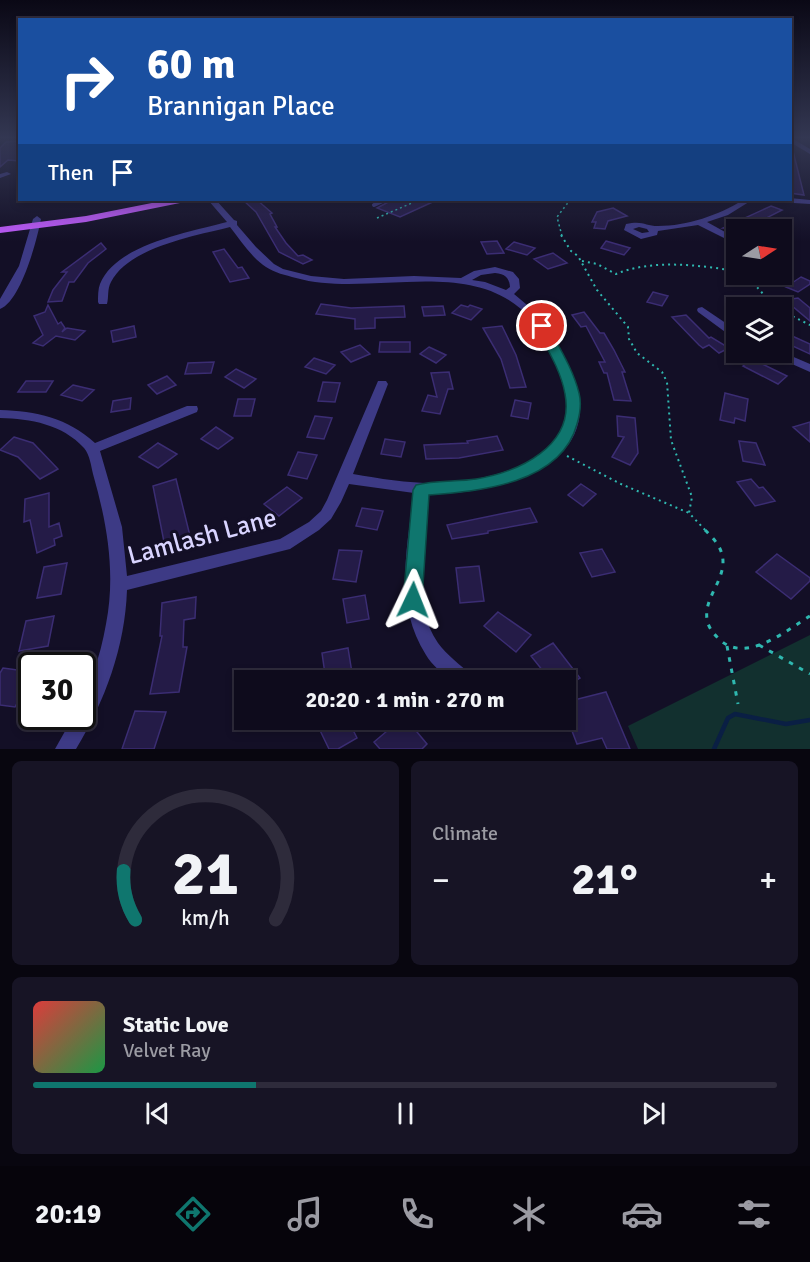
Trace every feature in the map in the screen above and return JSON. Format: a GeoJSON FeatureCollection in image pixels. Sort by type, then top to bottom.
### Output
{"type":"FeatureCollection","features":[{"type":"Feature","properties":{"kind":"main road"},"geometry":{"type":"LineString","coordinates":[[0,230],[149,201]]}},
{"type":"Feature","properties":{"kind":"main road"},"geometry":{"type":"LineString","coordinates":[[0,223],[37,223],[106,216],[175,201]]}},
{"type":"Feature","properties":{"kind":"street"},"geometry":{"type":"LineString","coordinates":[[213,201],[260,258],[275,268],[293,275],[352,283],[438,279],[464,281],[508,294],[537,319],[570,384],[573,404],[572,420],[567,435],[556,450],[540,464],[499,480],[464,487],[422,490],[346,477]]}},
{"type":"Feature","properties":{"kind":"street"},"geometry":{"type":"LineString","coordinates":[[654,229],[701,223],[735,209],[747,201]]}},
{"type":"Feature","properties":{"kind":"street"},"geometry":{"type":"LineString","coordinates":[[792,201],[810,202]]}},
{"type":"Feature","properties":{"kind":"street"},"geometry":{"type":"LineString","coordinates":[[0,306],[14,286],[37,223]]}},
{"type":"Feature","properties":{"kind":"street"},"geometry":{"type":"LineString","coordinates":[[701,223],[726,236]]}},
{"type":"Feature","properties":{"kind":"street"},"geometry":{"type":"LineString","coordinates":[[102,302],[100,290],[105,280],[128,258],[164,242],[234,224]]}},
{"type":"Feature","properties":{"kind":"street"},"geometry":{"type":"LineString","coordinates":[[464,281],[468,276],[482,271],[502,271],[511,275],[516,283],[515,288],[508,294]]}},
{"type":"Feature","properties":{"kind":"street"},"geometry":{"type":"LineString","coordinates":[[702,310],[726,328]]}},
{"type":"Feature","properties":{"kind":"street"},"geometry":{"type":"LineString","coordinates":[[792,361],[810,368]]}},
{"type":"Feature","properties":{"kind":"street","name":"Lamlash Lane"},"geometry":{"type":"LineString","coordinates":[[119,585],[284,544],[298,537],[326,515],[346,477],[382,384]]}},
{"type":"Feature","properties":{"kind":"street"},"geometry":{"type":"LineString","coordinates":[[93,449],[192,409]]}},
{"type":"Feature","properties":{"kind":"street"},"geometry":{"type":"LineString","coordinates":[[0,414],[29,415],[52,420],[69,428],[93,449],[116,538],[119,585],[113,639],[86,714],[65,749]]}},
{"type":"Feature","properties":{"kind":"street"},"geometry":{"type":"LineString","coordinates":[[422,490],[413,582],[416,616],[433,651],[453,670]]}},
{"type":"Feature","properties":{"kind":"lane"},"geometry":{"type":"LineString","coordinates":[[374,205],[383,201]]}},
{"type":"Feature","properties":{"kind":"path"},"geometry":{"type":"LineString","coordinates":[[377,218],[417,201]]}},
{"type":"Feature","properties":{"kind":"path"},"geometry":{"type":"LineString","coordinates":[[569,201],[557,216],[556,223],[571,251],[581,261],[597,290],[628,327],[629,339],[637,353],[662,372],[667,382],[671,440],[692,496],[689,513]]}},
{"type":"Feature","properties":{"kind":"path"},"geometry":{"type":"LineString","coordinates":[[581,261],[597,264],[616,274],[631,268],[690,264],[726,269]]}},
{"type":"Feature","properties":{"kind":"path"},"geometry":{"type":"LineString","coordinates":[[792,316],[810,325]]}},
{"type":"Feature","properties":{"kind":"path"},"geometry":{"type":"LineString","coordinates":[[556,450],[621,484],[689,513],[720,549],[723,562],[718,583],[709,599],[707,622],[713,635],[727,646],[741,649],[759,645],[810,616]]}},
{"type":"Feature","properties":{"kind":"path"},"geometry":{"type":"LineString","coordinates":[[759,645],[810,674]]}},
{"type":"Feature","properties":{"kind":"path"},"geometry":{"type":"LineString","coordinates":[[727,646],[738,704]]}},
{"type":"Feature","properties":{"kind":"green space"},"geometry":{"type":"Polygon","coordinates":[[[810,635],[810,749],[638,749],[628,726],[810,635]]]}},
{"type":"Feature","properties":{"kind":"building"},"geometry":{"type":"Polygon","coordinates":[[[792,172],[798,172],[804,195],[792,193],[792,172]]]}},
{"type":"Feature","properties":{"kind":"building"},"geometry":{"type":"Polygon","coordinates":[[[244,201],[258,201],[264,206],[272,213],[270,214],[277,227],[275,227],[286,243],[298,256],[303,255],[312,260],[303,264],[279,252],[256,212],[244,201]]]}},
{"type":"Feature","properties":{"kind":"building"},"geometry":{"type":"Polygon","coordinates":[[[390,201],[435,201],[400,217],[377,208],[390,201]]]}},
{"type":"Feature","properties":{"kind":"building"},"geometry":{"type":"Polygon","coordinates":[[[771,206],[782,210],[764,219],[743,219],[771,206]]]}},
{"type":"Feature","properties":{"kind":"building"},"geometry":{"type":"Polygon","coordinates":[[[613,208],[627,216],[608,221],[605,229],[594,228],[596,222],[592,222],[597,212],[613,208]]]}},
{"type":"Feature","properties":{"kind":"building"},"geometry":{"type":"Polygon","coordinates":[[[497,241],[504,253],[487,254],[481,242],[497,241]]]}},
{"type":"Feature","properties":{"kind":"building"},"geometry":{"type":"Polygon","coordinates":[[[606,241],[630,248],[624,255],[601,248],[606,241]]]}},
{"type":"Feature","properties":{"kind":"building"},"geometry":{"type":"Polygon","coordinates":[[[514,242],[535,248],[527,255],[506,249],[514,242]]]}},
{"type":"Feature","properties":{"kind":"building"},"geometry":{"type":"Polygon","coordinates":[[[101,243],[106,249],[88,263],[74,282],[69,282],[62,301],[48,302],[53,290],[67,272],[62,272],[101,243]]]}},
{"type":"Feature","properties":{"kind":"building"},"geometry":{"type":"Polygon","coordinates":[[[224,249],[238,268],[242,267],[249,278],[230,282],[213,252],[224,249]]]}},
{"type":"Feature","properties":{"kind":"building"},"geometry":{"type":"Polygon","coordinates":[[[553,253],[567,263],[548,269],[534,259],[553,253]]]}},
{"type":"Feature","properties":{"kind":"building"},"geometry":{"type":"Polygon","coordinates":[[[801,277],[810,281],[810,284],[798,292],[786,287],[801,277]]]}},
{"type":"Feature","properties":{"kind":"building"},"geometry":{"type":"Polygon","coordinates":[[[653,292],[668,296],[662,306],[647,302],[653,292]]]}},
{"type":"Feature","properties":{"kind":"building"},"geometry":{"type":"Polygon","coordinates":[[[798,298],[810,308],[810,321],[792,306],[792,299],[798,298]]]}},
{"type":"Feature","properties":{"kind":"building"},"geometry":{"type":"Polygon","coordinates":[[[321,304],[351,308],[404,306],[405,317],[375,318],[375,328],[355,329],[355,319],[316,314],[321,304]]]}},
{"type":"Feature","properties":{"kind":"building"},"geometry":{"type":"Polygon","coordinates":[[[48,305],[58,324],[61,322],[65,328],[62,332],[67,328],[85,331],[75,340],[56,336],[43,346],[33,343],[43,335],[34,316],[45,312],[48,305]]]}},
{"type":"Feature","properties":{"kind":"building"},"geometry":{"type":"Polygon","coordinates":[[[461,305],[482,309],[471,320],[452,313],[461,305]]]}},
{"type":"Feature","properties":{"kind":"building"},"geometry":{"type":"Polygon","coordinates":[[[443,306],[445,315],[424,316],[422,307],[443,306]]]}},
{"type":"Feature","properties":{"kind":"building"},"geometry":{"type":"Polygon","coordinates":[[[584,312],[600,333],[604,333],[614,350],[625,372],[622,372],[631,401],[614,400],[607,373],[604,373],[599,362],[605,362],[586,326],[581,327],[572,315],[584,312]]]}},
{"type":"Feature","properties":{"kind":"building"},"geometry":{"type":"Polygon","coordinates":[[[686,315],[709,338],[726,346],[726,350],[719,353],[709,345],[703,348],[672,317],[686,315]]]}},
{"type":"Feature","properties":{"kind":"building"},"geometry":{"type":"Polygon","coordinates":[[[134,326],[136,337],[113,342],[111,331],[134,326]]]}},
{"type":"Feature","properties":{"kind":"building"},"geometry":{"type":"Polygon","coordinates":[[[502,326],[516,355],[526,387],[510,388],[501,359],[483,328],[502,326]]]}},
{"type":"Feature","properties":{"kind":"building"},"geometry":{"type":"Polygon","coordinates":[[[792,336],[810,344],[810,354],[792,346],[792,336]]]}},
{"type":"Feature","properties":{"kind":"building"},"geometry":{"type":"Polygon","coordinates":[[[380,342],[410,342],[410,352],[379,352],[380,342]]]}},
{"type":"Feature","properties":{"kind":"building"},"geometry":{"type":"Polygon","coordinates":[[[360,345],[370,354],[351,362],[341,352],[360,345]]]}},
{"type":"Feature","properties":{"kind":"building"},"geometry":{"type":"Polygon","coordinates":[[[429,347],[446,355],[436,363],[420,354],[429,347]]]}},
{"type":"Feature","properties":{"kind":"building"},"geometry":{"type":"Polygon","coordinates":[[[314,358],[335,365],[326,374],[305,367],[314,358]]]}},
{"type":"Feature","properties":{"kind":"building"},"geometry":{"type":"Polygon","coordinates":[[[214,362],[211,373],[185,374],[188,363],[214,362]]]}},
{"type":"Feature","properties":{"kind":"building"},"geometry":{"type":"Polygon","coordinates":[[[747,363],[760,363],[787,376],[778,384],[743,366],[747,363]]]}},
{"type":"Feature","properties":{"kind":"building"},"geometry":{"type":"Polygon","coordinates":[[[236,369],[256,379],[244,388],[225,377],[236,369]]]}},
{"type":"Feature","properties":{"kind":"building"},"geometry":{"type":"Polygon","coordinates":[[[449,372],[453,389],[448,389],[440,414],[422,411],[428,395],[437,397],[431,373],[449,372]]]}},
{"type":"Feature","properties":{"kind":"building"},"geometry":{"type":"Polygon","coordinates":[[[167,376],[176,385],[157,394],[148,385],[167,376]]]}},
{"type":"Feature","properties":{"kind":"building"},"geometry":{"type":"Polygon","coordinates":[[[26,381],[53,381],[46,392],[18,392],[26,381]]]}},
{"type":"Feature","properties":{"kind":"building"},"geometry":{"type":"Polygon","coordinates":[[[323,382],[340,383],[335,402],[318,401],[323,382]]]}},
{"type":"Feature","properties":{"kind":"building"},"geometry":{"type":"Polygon","coordinates":[[[73,385],[94,390],[82,401],[61,395],[73,385]]]}},
{"type":"Feature","properties":{"kind":"building"},"geometry":{"type":"Polygon","coordinates":[[[725,393],[748,399],[745,421],[735,418],[734,423],[720,420],[725,393]]]}},
{"type":"Feature","properties":{"kind":"building"},"geometry":{"type":"Polygon","coordinates":[[[131,398],[130,409],[111,412],[113,401],[131,398]]]}},
{"type":"Feature","properties":{"kind":"building"},"geometry":{"type":"Polygon","coordinates":[[[238,399],[255,399],[251,416],[234,416],[238,399]]]}},
{"type":"Feature","properties":{"kind":"building"},"geometry":{"type":"Polygon","coordinates":[[[515,400],[531,403],[528,419],[511,416],[515,400]]]}},
{"type":"Feature","properties":{"kind":"building"},"geometry":{"type":"Polygon","coordinates":[[[315,416],[332,418],[324,439],[307,437],[315,416]]]}},
{"type":"Feature","properties":{"kind":"building"},"geometry":{"type":"Polygon","coordinates":[[[617,416],[635,418],[638,453],[630,465],[612,457],[624,437],[618,436],[617,416]]]}},
{"type":"Feature","properties":{"kind":"building"},"geometry":{"type":"Polygon","coordinates":[[[810,422],[810,442],[793,427],[810,422]]]}},
{"type":"Feature","properties":{"kind":"building"},"geometry":{"type":"Polygon","coordinates":[[[216,427],[233,438],[218,449],[201,439],[216,427]]]}},
{"type":"Feature","properties":{"kind":"building"},"geometry":{"type":"Polygon","coordinates":[[[497,436],[503,450],[459,458],[426,459],[424,445],[468,443],[467,441],[497,436]]]}},
{"type":"Feature","properties":{"kind":"building"},"geometry":{"type":"Polygon","coordinates":[[[14,437],[33,443],[58,469],[40,479],[18,457],[0,450],[14,437]]]}},
{"type":"Feature","properties":{"kind":"building"},"geometry":{"type":"Polygon","coordinates":[[[385,439],[405,442],[401,457],[381,454],[385,439]]]}},
{"type":"Feature","properties":{"kind":"building"},"geometry":{"type":"Polygon","coordinates":[[[739,441],[756,443],[765,465],[743,461],[739,441]]]}},
{"type":"Feature","properties":{"kind":"building"},"geometry":{"type":"Polygon","coordinates":[[[158,443],[177,454],[158,468],[139,457],[158,443]]]}},
{"type":"Feature","properties":{"kind":"building"},"geometry":{"type":"Polygon","coordinates":[[[298,452],[317,455],[307,479],[288,475],[298,452]]]}},
{"type":"Feature","properties":{"kind":"building"},"geometry":{"type":"Polygon","coordinates":[[[176,479],[191,540],[165,547],[153,486],[176,479]]]}},
{"type":"Feature","properties":{"kind":"building"},"geometry":{"type":"Polygon","coordinates":[[[751,479],[759,488],[763,487],[775,501],[755,506],[737,482],[751,479]]]}},
{"type":"Feature","properties":{"kind":"building"},"geometry":{"type":"Polygon","coordinates":[[[581,484],[596,494],[583,506],[568,495],[581,484]]]}},
{"type":"Feature","properties":{"kind":"building"},"geometry":{"type":"Polygon","coordinates":[[[287,487],[302,498],[279,516],[264,504],[287,487]]]}},
{"type":"Feature","properties":{"kind":"building"},"geometry":{"type":"Polygon","coordinates":[[[49,493],[49,527],[59,523],[62,536],[54,539],[55,545],[37,553],[30,520],[24,522],[25,499],[49,493]]]}},
{"type":"Feature","properties":{"kind":"building"},"geometry":{"type":"Polygon","coordinates":[[[362,508],[383,511],[377,530],[356,526],[362,508]]]}},
{"type":"Feature","properties":{"kind":"building"},"geometry":{"type":"Polygon","coordinates":[[[530,508],[537,522],[488,531],[488,533],[452,539],[447,525],[530,508]]]}},
{"type":"Feature","properties":{"kind":"building"},"geometry":{"type":"Polygon","coordinates":[[[602,549],[615,572],[592,577],[580,553],[602,549]]]}},
{"type":"Feature","properties":{"kind":"building"},"geometry":{"type":"Polygon","coordinates":[[[339,550],[362,551],[356,582],[333,579],[339,550]]]}},
{"type":"Feature","properties":{"kind":"building"},"geometry":{"type":"Polygon","coordinates":[[[777,554],[810,578],[810,581],[791,599],[756,572],[777,554]]]}},
{"type":"Feature","properties":{"kind":"building"},"geometry":{"type":"Polygon","coordinates":[[[67,563],[61,594],[37,598],[44,567],[67,563]]]}},
{"type":"Feature","properties":{"kind":"building"},"geometry":{"type":"Polygon","coordinates":[[[479,566],[484,601],[460,603],[456,568],[479,566]]]}},
{"type":"Feature","properties":{"kind":"building"},"geometry":{"type":"Polygon","coordinates":[[[365,595],[369,619],[347,623],[343,599],[365,595]]]}},
{"type":"Feature","properties":{"kind":"building"},"geometry":{"type":"Polygon","coordinates":[[[196,597],[195,618],[184,620],[183,647],[187,647],[179,692],[150,694],[162,636],[160,636],[162,603],[196,597]]]}},
{"type":"Feature","properties":{"kind":"building"},"geometry":{"type":"Polygon","coordinates":[[[498,612],[531,635],[516,652],[484,626],[498,612]]]}},
{"type":"Feature","properties":{"kind":"building"},"geometry":{"type":"Polygon","coordinates":[[[54,616],[48,646],[19,651],[26,621],[54,616]]]}},
{"type":"Feature","properties":{"kind":"building"},"geometry":{"type":"Polygon","coordinates":[[[553,643],[574,670],[542,670],[531,656],[553,643]]]}},
{"type":"Feature","properties":{"kind":"building"},"geometry":{"type":"Polygon","coordinates":[[[348,648],[352,670],[324,670],[322,653],[348,648]]]}},
{"type":"Feature","properties":{"kind":"building"},"geometry":{"type":"Polygon","coordinates":[[[3,668],[18,670],[18,701],[15,707],[0,705],[0,673],[3,668]]]}},
{"type":"Feature","properties":{"kind":"building"},"geometry":{"type":"Polygon","coordinates":[[[606,692],[630,749],[607,749],[602,738],[577,744],[572,730],[576,730],[576,700],[606,692]]]}},
{"type":"Feature","properties":{"kind":"building"},"geometry":{"type":"Polygon","coordinates":[[[135,711],[166,712],[154,749],[122,749],[135,711]]]}},
{"type":"Feature","properties":{"kind":"building"},"geometry":{"type":"Polygon","coordinates":[[[320,730],[353,730],[357,738],[338,749],[329,749],[320,730]]]}},
{"type":"Feature","properties":{"kind":"building"},"geometry":{"type":"Polygon","coordinates":[[[388,730],[415,730],[427,744],[422,749],[380,749],[374,742],[388,730]]]}},
{"type":"Feature","properties":{"kind":"waterway"},"geometry":{"type":"LineString","coordinates":[[714,749],[728,718],[735,714],[786,724],[810,720]]}},
{"type":"Feature","properties":{"kind":"route"},"geometry":{"type":"LineString","coordinates":[[413,600],[422,490],[477,485],[527,470],[551,456],[570,429],[574,411],[570,384],[542,326]]}}]}
